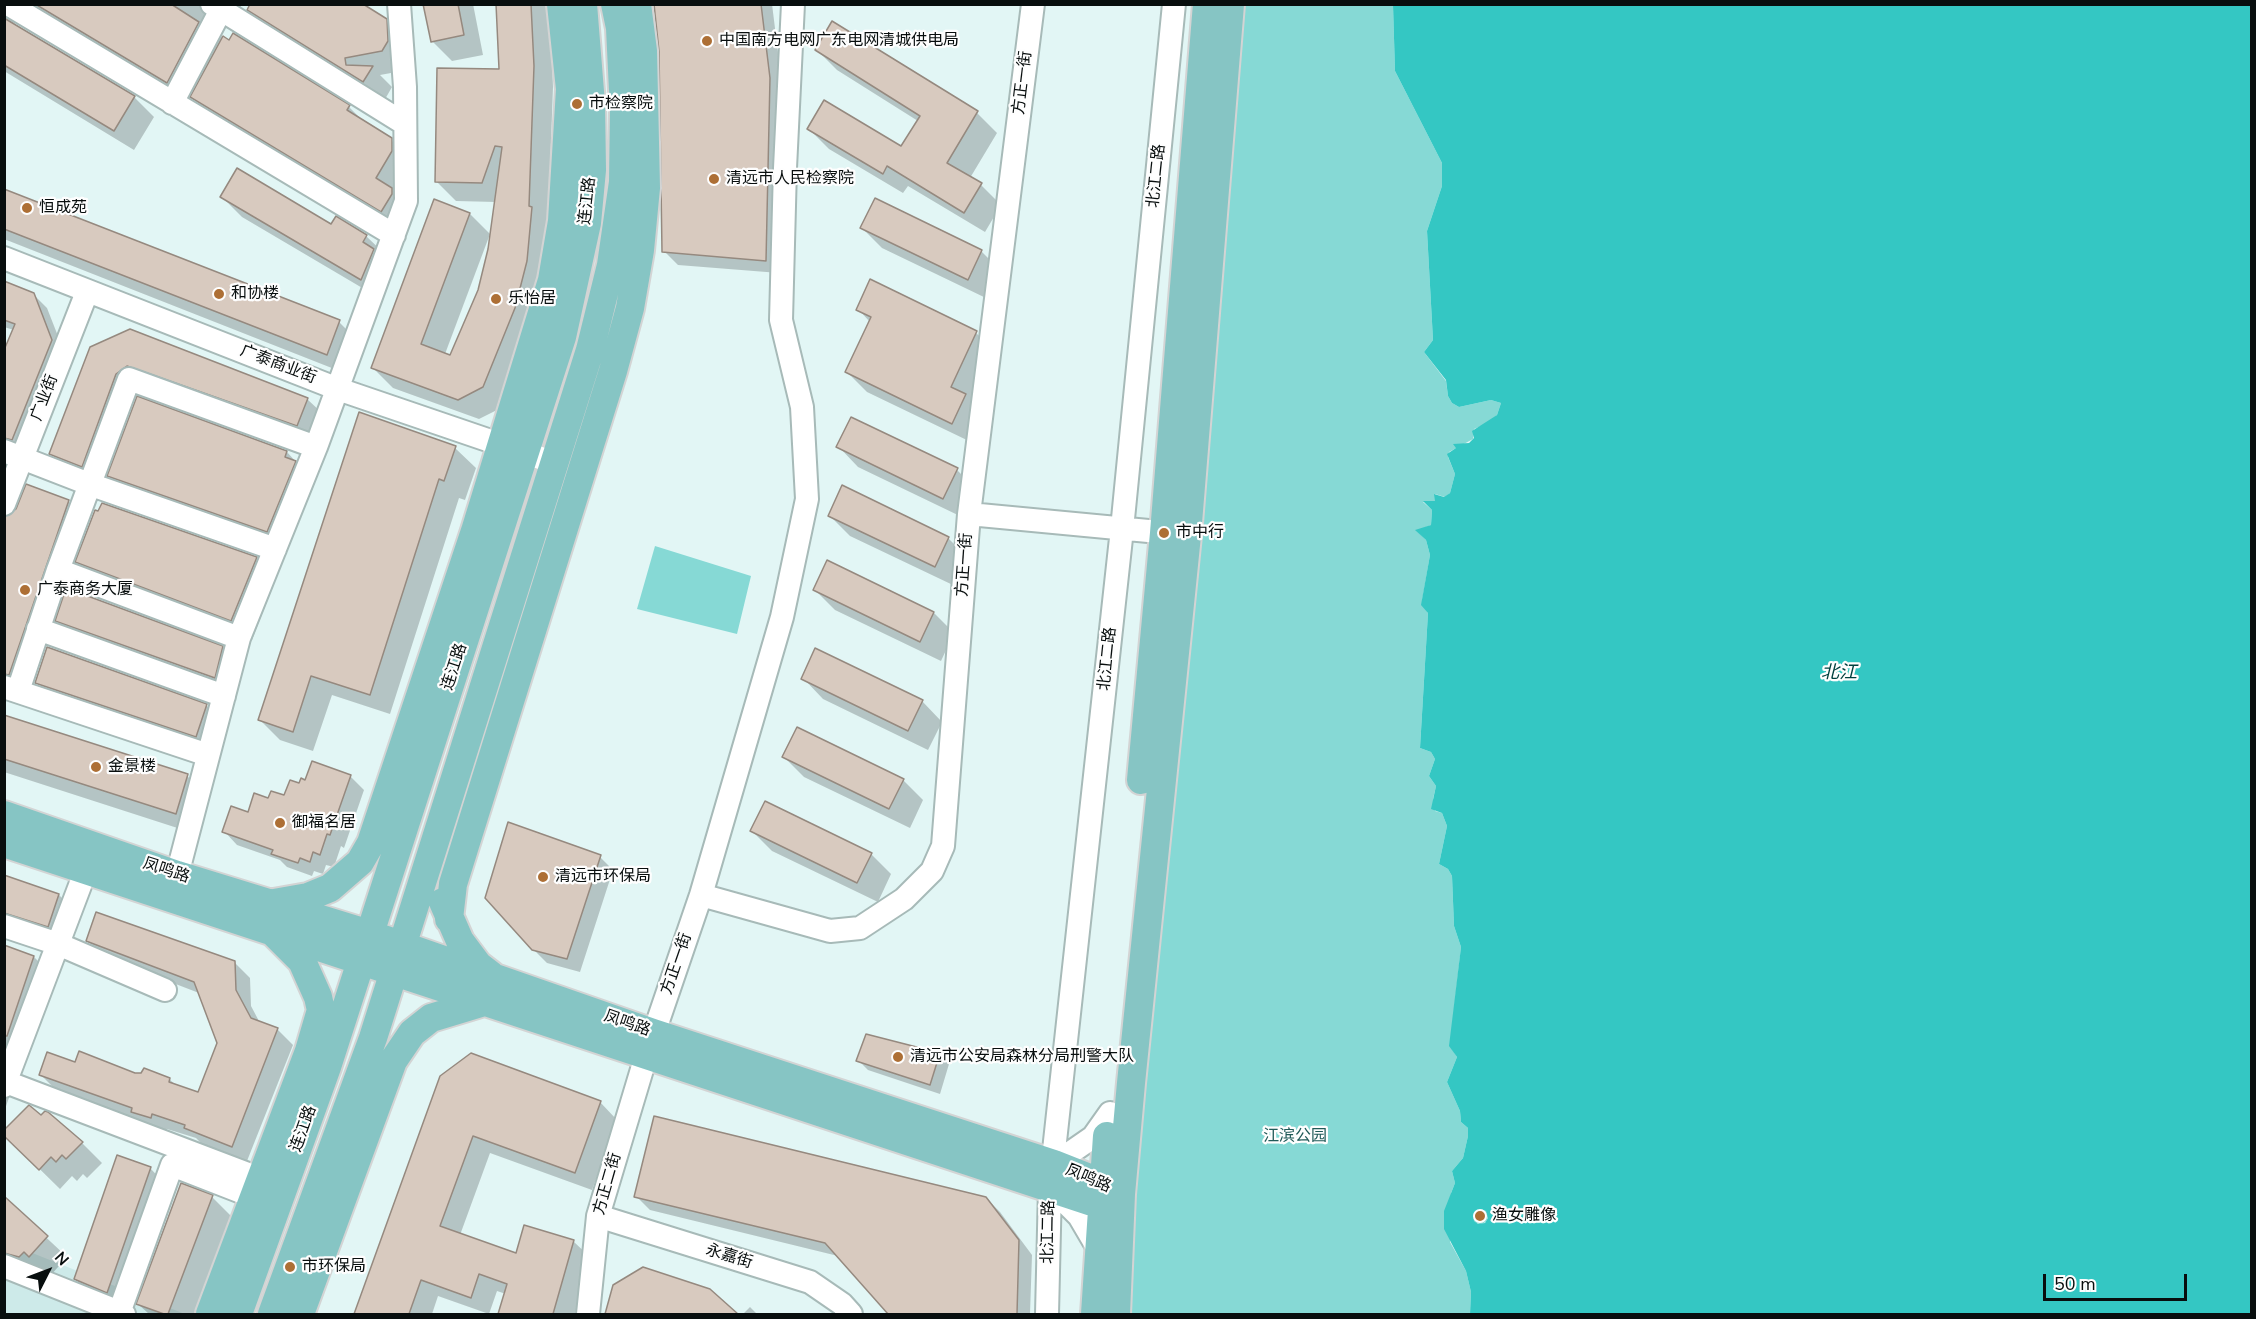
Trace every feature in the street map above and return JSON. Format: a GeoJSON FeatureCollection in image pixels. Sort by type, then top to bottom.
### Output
{"type":"FeatureCollection","features":[{"type":"Feature","properties":{"kind":"main road","name":"连江路"},"geometry":{"type":"LineString","coordinates":[[238,1314],[327,1067],[514,484],[513,448],[552,280],[562,221],[570,89],[561,4]]}},
{"type":"Feature","properties":{"kind":"main road","name":"连江路"},"geometry":{"type":"LineString","coordinates":[[269,916],[330,888],[360,862],[371,843],[475,531],[562,337],[586,223],[592,170],[591,104],[583,4]]}},
{"type":"Feature","properties":{"kind":"main road","name":"连江路"},"geometry":{"type":"LineString","coordinates":[[272,1314],[373,1038],[593,339],[611,265],[623,182],[624,111],[620,28],[615,4]]}},
{"type":"Feature","properties":{"kind":"main road"},"geometry":{"type":"LineString","coordinates":[[449,919],[453,884],[613,371],[630,308],[640,250],[646,188],[643,51],[637,4]]}},
{"type":"Feature","properties":{"kind":"main road"},"geometry":{"type":"LineString","coordinates":[[1116,1314],[1108,1194],[1110,1113],[1176,534],[1207,4]]}},
{"type":"Feature","properties":{"kind":"main road"},"geometry":{"type":"LineString","coordinates":[[1095,1314],[1099,1250],[1108,1194],[1230,4]]}},
{"type":"Feature","properties":{"kind":"main road"},"geometry":{"type":"LineString","coordinates":[[475,531],[514,484]]}},
{"type":"Feature","properties":{"kind":"main road","name":"凤鸣路"},"geometry":{"type":"LineString","coordinates":[[4,815],[90,859],[365,947],[649,1045],[1108,1194]]}},
{"type":"Feature","properties":{"kind":"main road","name":"凤鸣路"},"geometry":{"type":"LineString","coordinates":[[4,843],[177,874],[269,916]]}},
{"type":"Feature","properties":{"kind":"main road"},"geometry":{"type":"LineString","coordinates":[[300,1314],[393,1061],[412,1033],[431,1018],[491,990],[449,919],[441,898],[433,849]]}},
{"type":"Feature","properties":{"kind":"main road"},"geometry":{"type":"LineString","coordinates":[[269,916],[303,961],[321,1010],[327,1067]]}},
{"type":"Feature","properties":{"kind":"main road","name":"连江路"},"geometry":{"type":"LineString","coordinates":[[210,1314],[258,1188],[321,1010]]}},
{"type":"Feature","properties":{"kind":"street"},"geometry":{"type":"LineString","coordinates":[[8,4],[393,235]]}},
{"type":"Feature","properties":{"kind":"street"},"geometry":{"type":"LineString","coordinates":[[177,874],[239,638],[316,447],[406,201],[405,87],[399,4]]}},
{"type":"Feature","properties":{"kind":"street","name":"方正一街"},"geometry":{"type":"LineString","coordinates":[[649,1045],[701,895],[782,617],[807,499],[802,407],[782,320],[785,168],[793,4]]}},
{"type":"Feature","properties":{"kind":"street","name":"方正一街"},"geometry":{"type":"LineString","coordinates":[[701,895],[830,931],[860,927],[885,913],[932,871],[943,846],[969,514],[1033,4]]}},
{"type":"Feature","properties":{"kind":"street","name":"北江二路"},"geometry":{"type":"LineString","coordinates":[[1047,1314],[1052,1175],[1122,529],[1174,4]]}},
{"type":"Feature","properties":{"kind":"street"},"geometry":{"type":"LineString","coordinates":[[172,103],[219,6],[405,124]]}},
{"type":"Feature","properties":{"kind":"street","name":"广泰商业街"},"geometry":{"type":"LineString","coordinates":[[4,258],[338,389],[555,463]]}},
{"type":"Feature","properties":{"kind":"street","name":"广业街"},"geometry":{"type":"LineString","coordinates":[[4,504],[13,454],[87,292]]}},
{"type":"Feature","properties":{"kind":"street"},"geometry":{"type":"LineString","coordinates":[[208,755],[11,689],[38,629],[129,379],[316,447]]}},
{"type":"Feature","properties":{"kind":"street"},"geometry":{"type":"LineString","coordinates":[[13,454],[89,484],[275,549]]}},
{"type":"Feature","properties":{"kind":"street"},"geometry":{"type":"LineString","coordinates":[[969,514],[1176,534]]}},
{"type":"Feature","properties":{"kind":"street"},"geometry":{"type":"LineString","coordinates":[[58,570],[239,638]]}},
{"type":"Feature","properties":{"kind":"street"},"geometry":{"type":"LineString","coordinates":[[38,629],[224,696]]}},
{"type":"Feature","properties":{"kind":"street"},"geometry":{"type":"LineString","coordinates":[[90,859],[58,944],[12,1039],[5,1084],[258,1188]]}},
{"type":"Feature","properties":{"kind":"street"},"geometry":{"type":"LineString","coordinates":[[4,926],[58,944],[165,990]]}},
{"type":"Feature","properties":{"kind":"street","name":"方正二街"},"geometry":{"type":"LineString","coordinates":[[588,1314],[598,1216],[649,1045]]}},
{"type":"Feature","properties":{"kind":"street"},"geometry":{"type":"LineString","coordinates":[[1099,1250],[1052,1175],[1093,1137],[1110,1113]]}},
{"type":"Feature","properties":{"kind":"street"},"geometry":{"type":"LineString","coordinates":[[4,1266],[122,1314],[172,1165],[258,1188]]}},
{"type":"Feature","properties":{"kind":"street","name":"永嘉街"},"geometry":{"type":"LineString","coordinates":[[598,1216],[810,1282],[842,1304],[851,1314]]}},
{"type":"Feature","properties":{"kind":"shaded area"},"geometry":{"type":"Polygon","coordinates":[[[5,1242],[185,1314],[5,1314],[5,1242]]]}},
{"type":"Feature","properties":{"kind":"green space","name":"江滨公园"},"geometry":{"type":"Polygon","coordinates":[[[1245,5],[1393,5],[1395,71],[1442,163],[1442,186],[1427,231],[1433,340],[1424,352],[1446,381],[1448,396],[1452,403],[1459,407],[1491,400],[1501,403],[1497,415],[1488,423],[1474,429],[1473,439],[1449,452],[1448,457],[1455,474],[1450,493],[1445,497],[1435,494],[1435,501],[1423,502],[1432,510],[1431,525],[1417,531],[1426,540],[1430,555],[1422,601],[1428,613],[1420,748],[1431,752],[1435,759],[1429,776],[1436,786],[1433,799],[1435,811],[1442,813],[1447,826],[1439,864],[1448,869],[1452,876],[1454,926],[1461,947],[1450,1046],[1457,1057],[1447,1082],[1460,1111],[1461,1122],[1468,1128],[1468,1136],[1463,1158],[1452,1171],[1455,1183],[1451,1193],[1450,1242],[1466,1271],[1471,1292],[1470,1314],[1131,1314],[1132,1145],[1245,5]]]}},
{"type":"Feature","properties":{"kind":"green space"},"geometry":{"type":"Polygon","coordinates":[[[655,546],[751,576],[737,634],[637,609],[655,546]]]}},
{"type":"Feature","properties":{"kind":"green space"},"geometry":{"type":"Polygon","coordinates":[[[1480,1208],[1486,1210],[1488,1216],[1486,1222],[1480,1224],[1474,1222],[1472,1216],[1474,1210],[1480,1208]]]}},
{"type":"Feature","properties":{"kind":"water","name":"北江"},"geometry":{"type":"Polygon","coordinates":[[[1393,5],[2251,5],[2251,1314],[1470,1314],[1471,1292],[1466,1271],[1444,1229],[1444,1211],[1455,1183],[1452,1171],[1463,1158],[1468,1136],[1468,1128],[1461,1122],[1460,1111],[1447,1082],[1457,1057],[1449,1046],[1461,947],[1454,926],[1452,876],[1448,869],[1439,864],[1447,826],[1442,813],[1431,809],[1436,786],[1429,776],[1435,759],[1431,752],[1420,748],[1428,613],[1421,605],[1430,555],[1426,540],[1415,530],[1431,525],[1432,510],[1423,501],[1435,501],[1434,494],[1444,497],[1450,493],[1455,474],[1447,454],[1456,448],[1453,444],[1469,443],[1474,438],[1472,431],[1497,415],[1501,403],[1491,400],[1459,407],[1452,403],[1448,396],[1446,380],[1424,352],[1433,340],[1427,231],[1442,186],[1442,163],[1395,71],[1393,5]],[[1481,1209],[1473,1214],[1474,1221],[1478,1224],[1485,1223],[1488,1218],[1486,1211],[1481,1209]]]}},
{"type":"Feature","properties":{"kind":"building"},"geometry":{"type":"Polygon","coordinates":[[[35,4],[171,4],[199,22],[167,83],[35,4]]]}},
{"type":"Feature","properties":{"kind":"building"},"geometry":{"type":"Polygon","coordinates":[[[250,4],[363,4],[387,19],[388,41],[382,51],[345,58],[346,65],[373,66],[363,82],[247,10],[250,4]]]}},
{"type":"Feature","properties":{"kind":"building"},"geometry":{"type":"Polygon","coordinates":[[[423,4],[458,4],[464,35],[431,42],[423,4]]]}},
{"type":"Feature","properties":{"kind":"building"},"geometry":{"type":"Polygon","coordinates":[[[496,4],[531,4],[534,66],[529,206],[532,207],[527,261],[515,308],[483,387],[458,400],[371,368],[434,199],[470,213],[421,344],[450,355],[478,290],[488,249],[502,147],[495,146],[482,183],[435,182],[437,68],[499,69],[496,4]]]}},
{"type":"Feature","properties":{"kind":"building","name":"清远市人民检察院"},"geometry":{"type":"Polygon","coordinates":[[[654,4],[761,4],[770,78],[766,261],[662,252],[659,51],[654,4]]]}},
{"type":"Feature","properties":{"kind":"building"},"geometry":{"type":"Polygon","coordinates":[[[4,18],[135,96],[114,131],[4,65],[4,18]]]}},
{"type":"Feature","properties":{"kind":"building"},"geometry":{"type":"Polygon","coordinates":[[[832,21],[978,111],[947,163],[982,183],[964,213],[887,166],[883,174],[807,129],[824,100],[901,146],[920,116],[815,50],[832,21]]]}},
{"type":"Feature","properties":{"kind":"building"},"geometry":{"type":"Polygon","coordinates":[[[233,33],[350,105],[347,110],[392,138],[392,151],[376,178],[392,188],[392,194],[381,212],[190,97],[223,36],[229,40],[233,33]]]}},
{"type":"Feature","properties":{"kind":"building"},"geometry":{"type":"Polygon","coordinates":[[[237,168],[331,224],[336,216],[367,235],[363,242],[374,249],[361,280],[220,197],[237,168]]]}},
{"type":"Feature","properties":{"kind":"building","name":"和协楼"},"geometry":{"type":"Polygon","coordinates":[[[4,189],[340,320],[327,355],[4,229],[4,189]]]}},
{"type":"Feature","properties":{"kind":"building"},"geometry":{"type":"Polygon","coordinates":[[[875,198],[982,250],[968,280],[860,228],[875,198]]]}},
{"type":"Feature","properties":{"kind":"building"},"geometry":{"type":"Polygon","coordinates":[[[870,279],[977,331],[951,387],[966,394],[952,424],[845,372],[871,317],[856,310],[870,279]]]}},
{"type":"Feature","properties":{"kind":"building"},"geometry":{"type":"Polygon","coordinates":[[[4,281],[34,293],[52,340],[12,440],[4,438],[4,350],[15,324],[4,320],[4,281]]]}},
{"type":"Feature","properties":{"kind":"building"},"geometry":{"type":"Polygon","coordinates":[[[130,329],[308,398],[297,426],[127,366],[116,374],[82,467],[49,454],[90,347],[130,329]]]}},
{"type":"Feature","properties":{"kind":"building"},"geometry":{"type":"Polygon","coordinates":[[[137,396],[287,451],[285,457],[296,461],[267,532],[107,476],[137,396]]]}},
{"type":"Feature","properties":{"kind":"building"},"geometry":{"type":"Polygon","coordinates":[[[359,412],[456,446],[444,481],[439,479],[370,695],[311,676],[293,732],[258,720],[359,412]]]}},
{"type":"Feature","properties":{"kind":"building"},"geometry":{"type":"Polygon","coordinates":[[[851,417],[958,468],[943,499],[836,447],[851,417]]]}},
{"type":"Feature","properties":{"kind":"building","name":"广泰商务大厦"},"geometry":{"type":"Polygon","coordinates":[[[26,484],[69,500],[9,675],[4,674],[4,517],[16,509],[26,484]]]}},
{"type":"Feature","properties":{"kind":"building"},"geometry":{"type":"Polygon","coordinates":[[[842,485],[949,537],[935,567],[828,516],[842,485]]]}},
{"type":"Feature","properties":{"kind":"building"},"geometry":{"type":"Polygon","coordinates":[[[102,503],[257,557],[231,621],[75,562],[95,510],[98,511],[102,503]]]}},
{"type":"Feature","properties":{"kind":"building"},"geometry":{"type":"Polygon","coordinates":[[[827,560],[934,612],[920,642],[813,590],[827,560]]]}},
{"type":"Feature","properties":{"kind":"building"},"geometry":{"type":"Polygon","coordinates":[[[66,588],[223,646],[215,678],[55,621],[66,588]]]}},
{"type":"Feature","properties":{"kind":"building"},"geometry":{"type":"Polygon","coordinates":[[[47,647],[207,704],[196,737],[35,683],[47,647]]]}},
{"type":"Feature","properties":{"kind":"building"},"geometry":{"type":"Polygon","coordinates":[[[815,648],[923,700],[908,731],[801,679],[815,648]]]}},
{"type":"Feature","properties":{"kind":"building","name":"金景楼"},"geometry":{"type":"Polygon","coordinates":[[[4,715],[188,774],[176,814],[4,759],[4,715]]]}},
{"type":"Feature","properties":{"kind":"building"},"geometry":{"type":"Polygon","coordinates":[[[797,727],[904,779],[889,809],[782,757],[797,727]]]}},
{"type":"Feature","properties":{"kind":"building","name":"御福名居"},"geometry":{"type":"Polygon","coordinates":[[[312,761],[351,775],[330,835],[327,834],[320,855],[313,852],[310,862],[300,858],[298,863],[271,854],[273,850],[222,832],[231,806],[248,812],[254,793],[268,798],[271,791],[284,795],[290,780],[299,783],[301,778],[305,780],[312,761]]]}},
{"type":"Feature","properties":{"kind":"building"},"geometry":{"type":"Polygon","coordinates":[[[765,801],[872,853],[857,883],[750,831],[765,801]]]}},
{"type":"Feature","properties":{"kind":"building","name":"清远市环保局"},"geometry":{"type":"Polygon","coordinates":[[[508,822],[601,855],[567,959],[532,950],[485,898],[508,822]]]}},
{"type":"Feature","properties":{"kind":"building"},"geometry":{"type":"Polygon","coordinates":[[[4,875],[59,894],[48,927],[4,913],[4,875]]]}},
{"type":"Feature","properties":{"kind":"building"},"geometry":{"type":"Polygon","coordinates":[[[96,912],[235,961],[236,990],[251,1018],[278,1028],[232,1147],[184,1128],[185,1125],[152,1114],[151,1118],[131,1112],[132,1108],[39,1075],[47,1052],[75,1062],[79,1051],[135,1073],[141,1073],[144,1068],[170,1078],[169,1082],[198,1092],[217,1043],[194,982],[86,941],[96,912]]]}},
{"type":"Feature","properties":{"kind":"building"},"geometry":{"type":"Polygon","coordinates":[[[4,945],[34,956],[7,1036],[4,1036],[4,945]]]}},
{"type":"Feature","properties":{"kind":"building","name":"清远市公安局森林分局刑警大队"},"geometry":{"type":"Polygon","coordinates":[[[866,1034],[940,1053],[930,1085],[856,1061],[866,1034]]]}},
{"type":"Feature","properties":{"kind":"building"},"geometry":{"type":"Polygon","coordinates":[[[471,1053],[601,1101],[575,1173],[473,1136],[440,1226],[516,1253],[524,1225],[574,1240],[553,1314],[498,1314],[507,1284],[479,1274],[471,1298],[421,1280],[409,1314],[354,1314],[440,1076],[471,1053]]]}},
{"type":"Feature","properties":{"kind":"building"},"geometry":{"type":"Polygon","coordinates":[[[29,1105],[41,1115],[45,1111],[48,1112],[83,1142],[66,1159],[62,1155],[56,1162],[51,1157],[39,1170],[4,1136],[4,1130],[29,1105]]]}},
{"type":"Feature","properties":{"kind":"building"},"geometry":{"type":"Polygon","coordinates":[[[654,1116],[986,1197],[1019,1240],[1017,1314],[888,1314],[825,1243],[634,1197],[654,1116]]]}},
{"type":"Feature","properties":{"kind":"building"},"geometry":{"type":"Polygon","coordinates":[[[117,1155],[151,1167],[107,1293],[74,1279],[117,1155]]]}},
{"type":"Feature","properties":{"kind":"building"},"geometry":{"type":"Polygon","coordinates":[[[181,1183],[213,1195],[168,1314],[164,1314],[136,1304],[181,1183]]]}},
{"type":"Feature","properties":{"kind":"building"},"geometry":{"type":"Polygon","coordinates":[[[4,1196],[48,1236],[29,1257],[24,1252],[19,1257],[4,1253],[4,1196]]]}},
{"type":"Feature","properties":{"kind":"building"},"geometry":{"type":"Polygon","coordinates":[[[643,1267],[710,1289],[738,1314],[605,1314],[613,1285],[643,1267]]]}},
{"type":"Feature","properties":{"kind":"place","name":"中国南方电网广东电网清城供电局"},"geometry":{"type":"Point","coordinates":[707,41]}},
{"type":"Feature","properties":{"kind":"place","name":"市检察院"},"geometry":{"type":"Point","coordinates":[577,104]}},
{"type":"Feature","properties":{"kind":"place","name":"清远市人民检察院"},"geometry":{"type":"Point","coordinates":[714,179]}},
{"type":"Feature","properties":{"kind":"place","name":"恒成苑"},"geometry":{"type":"Point","coordinates":[27,208]}},
{"type":"Feature","properties":{"kind":"place","name":"和协楼"},"geometry":{"type":"Point","coordinates":[219,294]}},
{"type":"Feature","properties":{"kind":"place","name":"乐怡居"},"geometry":{"type":"Point","coordinates":[496,299]}},
{"type":"Feature","properties":{"kind":"place","name":"市中行"},"geometry":{"type":"Point","coordinates":[1164,533]}},
{"type":"Feature","properties":{"kind":"place","name":"广泰商务大厦"},"geometry":{"type":"Point","coordinates":[25,590]}},
{"type":"Feature","properties":{"kind":"place","name":"金景楼"},"geometry":{"type":"Point","coordinates":[96,767]}},
{"type":"Feature","properties":{"kind":"place","name":"御福名居"},"geometry":{"type":"Point","coordinates":[280,823]}},
{"type":"Feature","properties":{"kind":"place","name":"清远市环保局"},"geometry":{"type":"Point","coordinates":[543,877]}},
{"type":"Feature","properties":{"kind":"place","name":"清远市公安局森林分局刑警大队"},"geometry":{"type":"Point","coordinates":[898,1057]}},
{"type":"Feature","properties":{"kind":"place","name":"渔女雕像"},"geometry":{"type":"Point","coordinates":[1480,1216]}},
{"type":"Feature","properties":{"kind":"place","name":"市环保局"},"geometry":{"type":"Point","coordinates":[290,1267]}}]}
